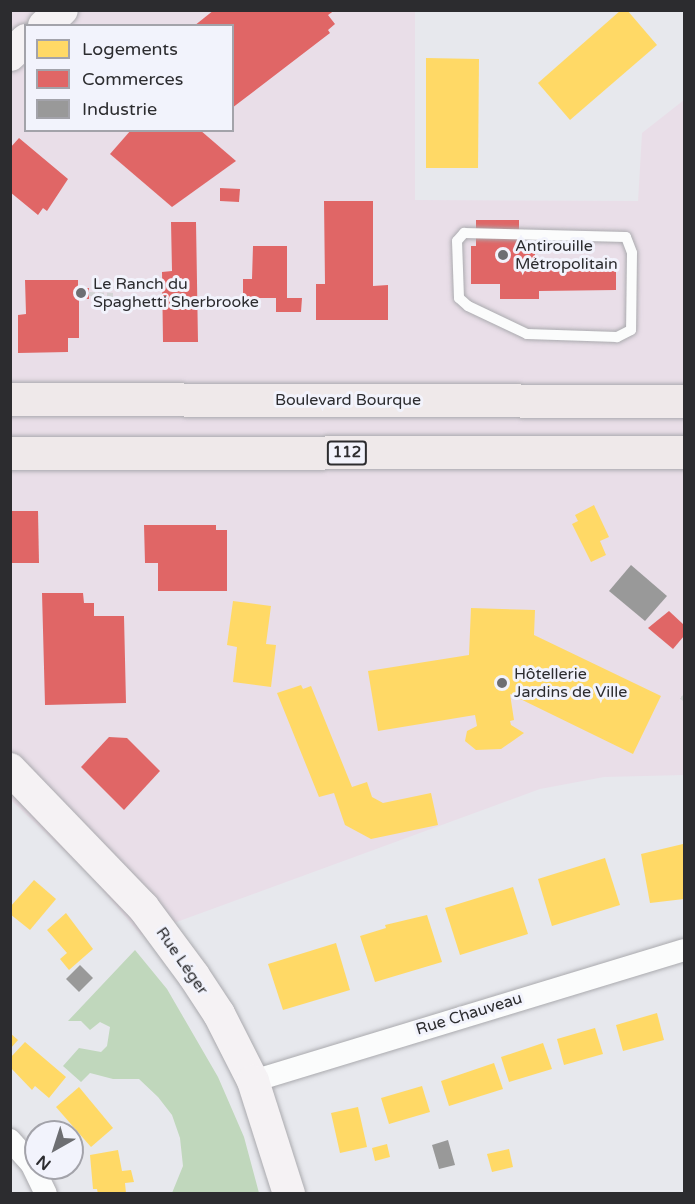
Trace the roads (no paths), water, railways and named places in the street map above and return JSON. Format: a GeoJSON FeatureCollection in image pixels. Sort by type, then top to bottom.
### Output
{"type":"FeatureCollection","features":[{"type":"Feature","properties":{"kind":"main road","name":"Boulevard Bourque"},"geometry":{"type":"LineString","coordinates":[[10,399],[684,401]]}},
{"type":"Feature","properties":{"kind":"main road","name":"112"},"geometry":{"type":"LineString","coordinates":[[10,453],[684,452]]}},
{"type":"Feature","properties":{"kind":"street"},"geometry":{"type":"LineString","coordinates":[[10,55],[24,42]]}},
{"type":"Feature","properties":{"kind":"street","name":"Rue Léger"},"geometry":{"type":"LineString","coordinates":[[10,769],[108,869],[167,938],[219,1014],[254,1081],[289,1194]]}},
{"type":"Feature","properties":{"kind":"street","name":"Rue Chauveau"},"geometry":{"type":"LineString","coordinates":[[254,1081],[684,950]]}},
{"type":"Feature","properties":{"kind":"street"},"geometry":{"type":"LineString","coordinates":[[10,1140],[31,1163],[46,1194]]}},
{"type":"Feature","properties":{"kind":"lane"},"geometry":{"type":"LineString","coordinates":[[464,233],[617,234],[631,244],[628,334],[527,334],[468,306],[459,298],[456,242],[464,233]]}},
{"type":"Feature","properties":{"kind":"place","name":"Antirouille Métropolitain"},"geometry":{"type":"Point","coordinates":[503,255]}},
{"type":"Feature","properties":{"kind":"place","name":"Le Ranch du Spaghetti Sherbrooke"},"geometry":{"type":"Point","coordinates":[81,293]}},
{"type":"Feature","properties":{"kind":"place","name":"Hôtellerie Jardins de Ville"},"geometry":{"type":"Point","coordinates":[502,683]}}]}
